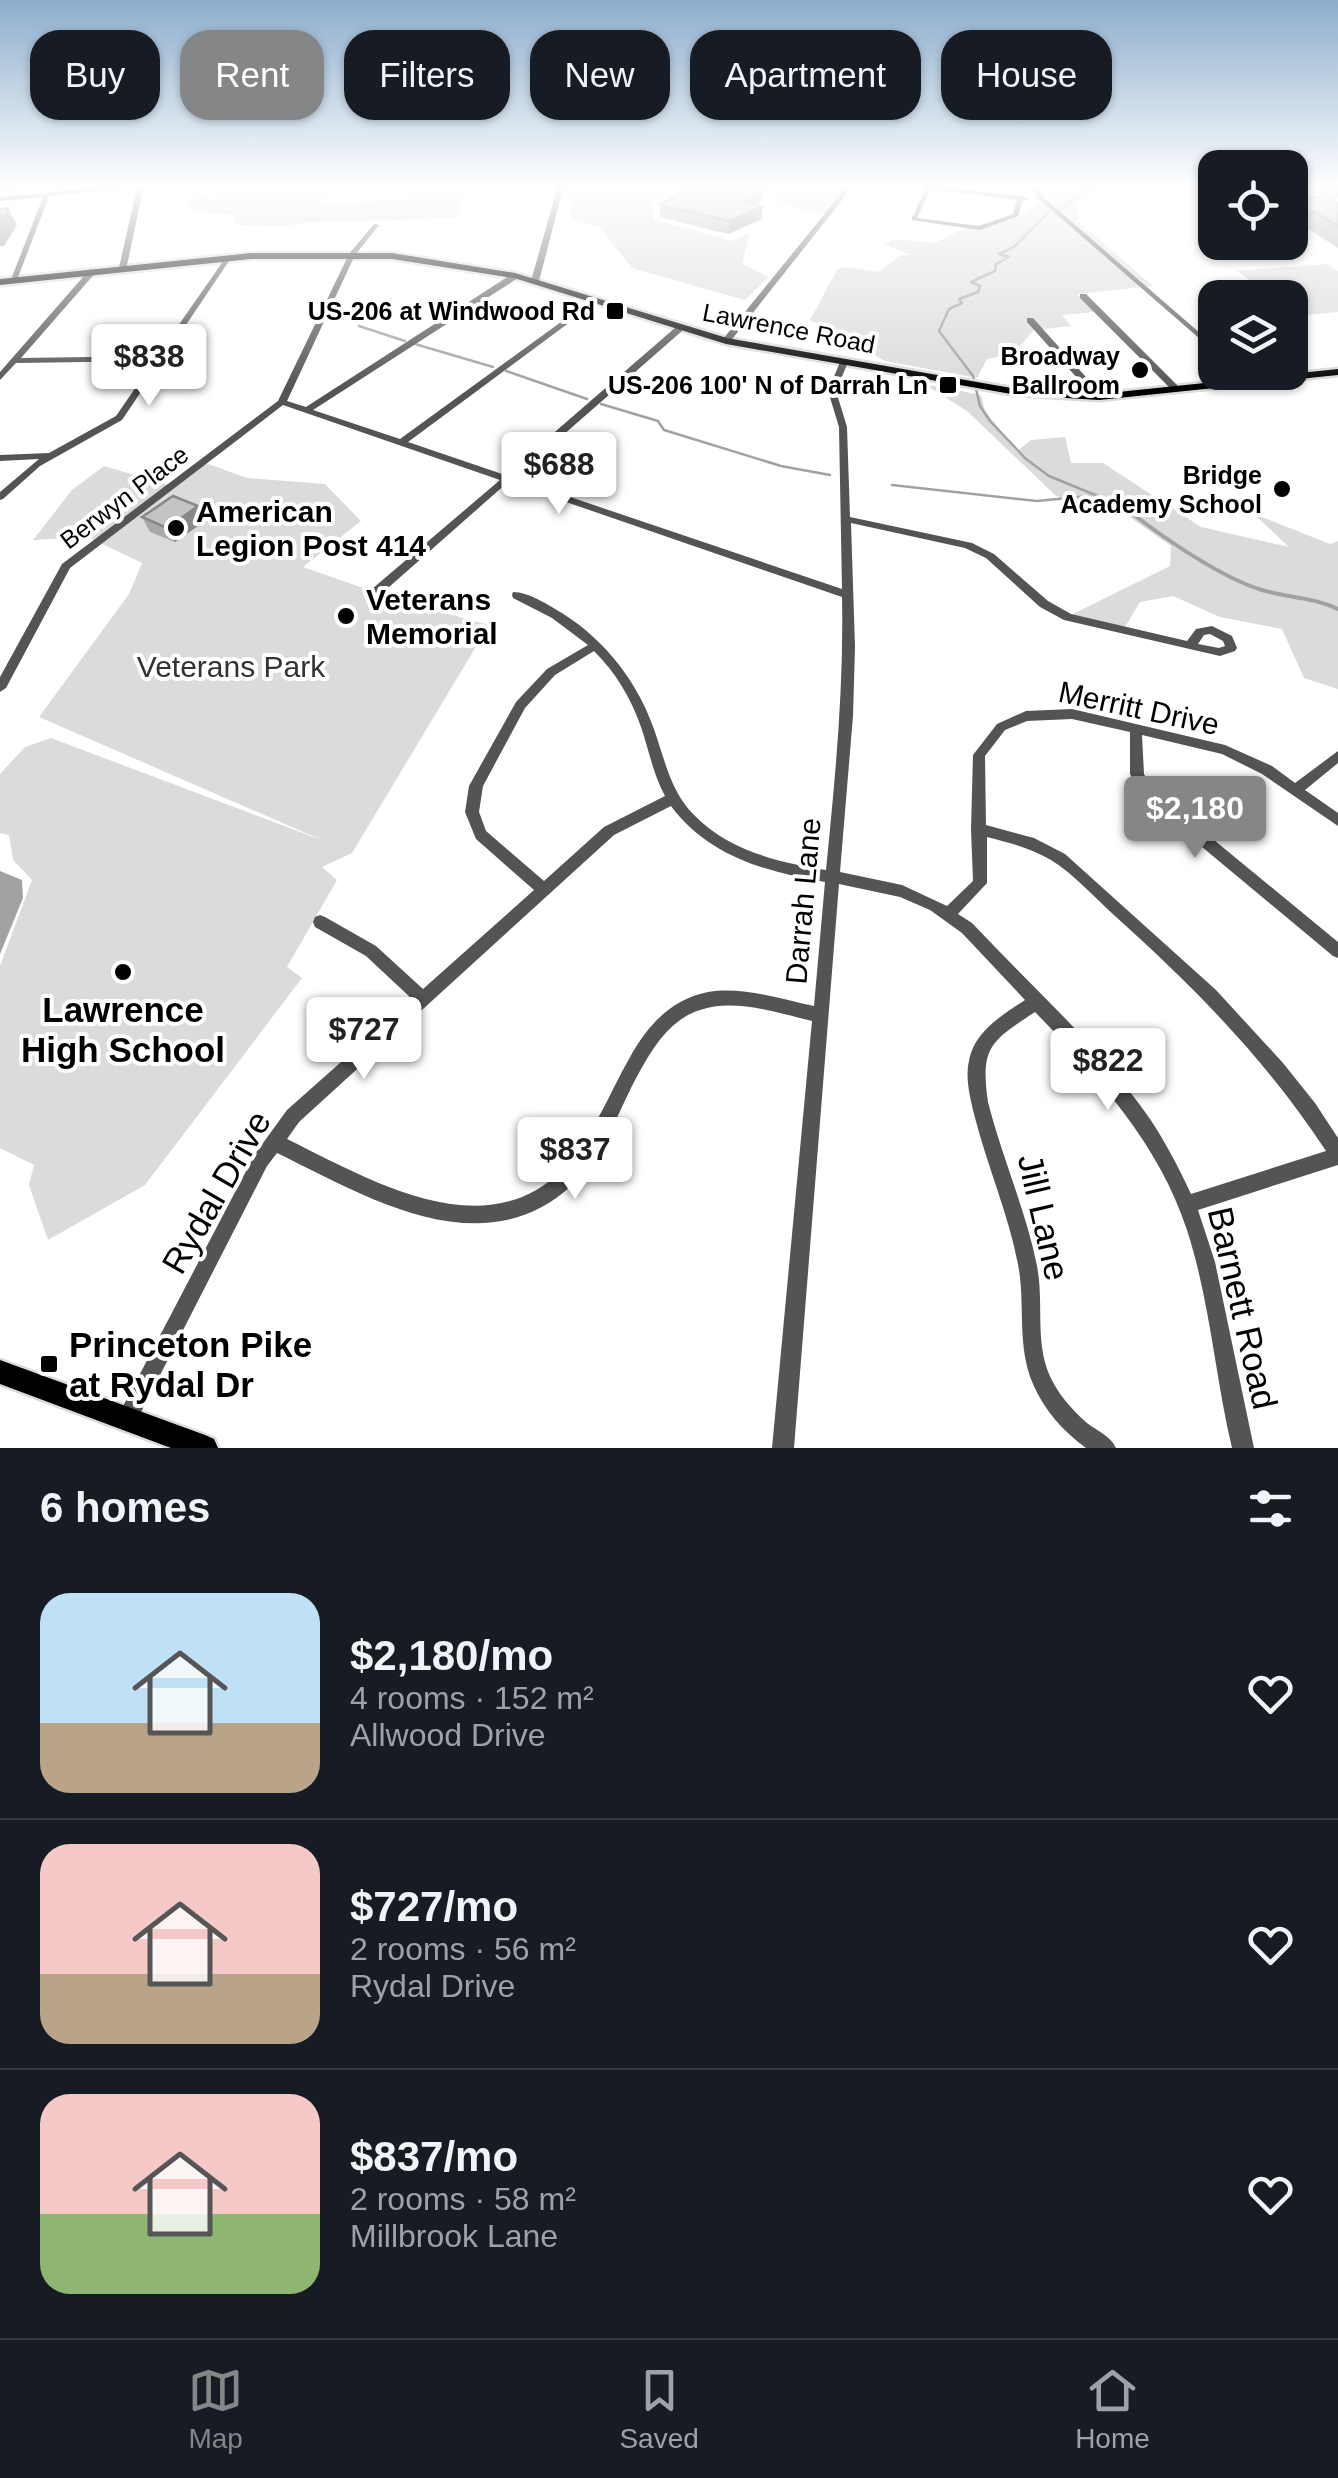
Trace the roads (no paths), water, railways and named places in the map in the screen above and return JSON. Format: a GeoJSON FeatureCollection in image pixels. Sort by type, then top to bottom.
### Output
{"type":"FeatureCollection","features":[{"type":"Feature","properties":{"kind":"main road","name":"Lawrence Road"},"geometry":{"type":"LineString","coordinates":[[0,282],[228,258],[352,254],[438,261],[535,281],[726,341],[976,385],[1037,395],[1100,396],[1198,387]]}},
{"type":"Feature","properties":{"kind":"main road","name":"Lawrence Road"},"geometry":{"type":"LineString","coordinates":[[1308,375],[1338,372]]}},
{"type":"Feature","properties":{"kind":"main road"},"geometry":{"type":"LineString","coordinates":[[0,1372],[205,1448]]}},
{"type":"Feature","properties":{"kind":"street"},"geometry":{"type":"LineString","coordinates":[[13,280],[24,253]]}},
{"type":"Feature","properties":{"kind":"street"},"geometry":{"type":"LineString","coordinates":[[123,268],[126,253]]}},
{"type":"Feature","properties":{"kind":"street"},"geometry":{"type":"LineString","coordinates":[[535,281],[543,253]]}},
{"type":"Feature","properties":{"kind":"street"},"geometry":{"type":"LineString","coordinates":[[726,341],[797,253]]}},
{"type":"Feature","properties":{"kind":"street"},"geometry":{"type":"LineString","coordinates":[[1103,253],[1198,335]]}},
{"type":"Feature","properties":{"kind":"street","name":"Berwyn Place"},"geometry":{"type":"LineString","coordinates":[[0,688],[66,566],[282,402],[352,254]]}},
{"type":"Feature","properties":{"kind":"street"},"geometry":{"type":"LineString","coordinates":[[0,497],[24,473],[115,422],[228,258]]}},
{"type":"Feature","properties":{"kind":"street"},"geometry":{"type":"LineString","coordinates":[[0,377],[92,271]]}},
{"type":"Feature","properties":{"kind":"street"},"geometry":{"type":"LineString","coordinates":[[307,410],[515,276]]}},
{"type":"Feature","properties":{"kind":"street"},"geometry":{"type":"LineString","coordinates":[[1083,296],[1176,389]]}},
{"type":"Feature","properties":{"kind":"street"},"geometry":{"type":"LineString","coordinates":[[402,442],[594,300]]}},
{"type":"Feature","properties":{"kind":"street"},"geometry":{"type":"LineString","coordinates":[[1030,320],[1100,396]]}},
{"type":"Feature","properties":{"kind":"street"},"geometry":{"type":"LineString","coordinates":[[376,592],[680,328]]}},
{"type":"Feature","properties":{"kind":"street"},"geometry":{"type":"LineString","coordinates":[[14,360],[160,358]]}},
{"type":"Feature","properties":{"kind":"street","name":"Darrah Lane"},"geometry":{"type":"LineString","coordinates":[[783,1448],[848,703],[843,428],[832,391],[844,362]]}},
{"type":"Feature","properties":{"kind":"street"},"geometry":{"type":"LineString","coordinates":[[282,402],[848,595]]}},
{"type":"Feature","properties":{"kind":"street"},"geometry":{"type":"LineString","coordinates":[[0,458],[52,456]]}},
{"type":"Feature","properties":{"kind":"street"},"geometry":{"type":"LineString","coordinates":[[845,519],[968,545],[990,556],[1044,604],[1068,617],[1190,646]]}},
{"type":"Feature","properties":{"kind":"street"},"geometry":{"type":"LineString","coordinates":[[516,595],[566,620],[596,645],[633,694],[656,765],[672,799]]}},
{"type":"Feature","properties":{"kind":"street"},"geometry":{"type":"LineString","coordinates":[[544,890],[481,835],[472,800],[528,693],[551,672],[596,645]]}},
{"type":"Feature","properties":{"kind":"street","name":"Merritt Drive"},"geometry":{"type":"LineString","coordinates":[[949,912],[980,884],[978,755],[1001,726],[1026,716],[1057,712],[1225,750],[1267,770],[1338,820]]}},
{"type":"Feature","properties":{"kind":"street"},"geometry":{"type":"LineString","coordinates":[[1136,728],[1138,774],[1147,793],[1338,951]]}},
{"type":"Feature","properties":{"kind":"street"},"geometry":{"type":"LineString","coordinates":[[1296,789],[1338,756]]}},
{"type":"Feature","properties":{"kind":"street","name":"Barnett Road"},"geometry":{"type":"LineString","coordinates":[[672,799],[698,828],[733,851],[780,869],[910,891],[949,912],[1134,1108],[1188,1204],[1207,1274],[1242,1448]]}},
{"type":"Feature","properties":{"kind":"street","name":"Rydal Drive"},"geometry":{"type":"LineString","coordinates":[[127,1419],[273,1142],[318,1091],[609,831],[672,799]]}},
{"type":"Feature","properties":{"kind":"street"},"geometry":{"type":"LineString","coordinates":[[978,829],[1029,842],[1060,858],[1225,1006],[1291,1083],[1338,1155],[1188,1204]]}},
{"type":"Feature","properties":{"kind":"street"},"geometry":{"type":"LineString","coordinates":[[320,922],[371,952],[422,998]]}},
{"type":"Feature","properties":{"kind":"street"},"geometry":{"type":"LineString","coordinates":[[273,1142],[423,1208],[484,1216],[508,1213],[550,1193],[578,1165],[650,1038],[675,1014],[724,998],[820,1015]]}},
{"type":"Feature","properties":{"kind":"street","name":"Jill Lane"},"geometry":{"type":"LineString","coordinates":[[1036,1002],[989,1036],[977,1058],[976,1085],[1024,1250],[1034,1362],[1057,1407],[1072,1425],[1105,1448]]}},
{"type":"Feature","properties":{"kind":"waterway"},"geometry":{"type":"LineString","coordinates":[[1002,253],[999,254],[1009,257],[996,264],[995,271],[971,282],[980,286],[978,292],[959,299],[962,303],[949,309],[939,331],[973,376],[980,406],[990,421],[1026,459],[1049,476],[1122,506],[1137,517]]}},
{"type":"Feature","properties":{"kind":"waterway"},"geometry":{"type":"LineString","coordinates":[[359,326],[405,341]]}},
{"type":"Feature","properties":{"kind":"waterway"},"geometry":{"type":"LineString","coordinates":[[415,344],[493,367]]}},
{"type":"Feature","properties":{"kind":"waterway"},"geometry":{"type":"LineString","coordinates":[[506,371],[587,399]]}},
{"type":"Feature","properties":{"kind":"waterway"},"geometry":{"type":"LineString","coordinates":[[601,404],[658,421],[664,430],[781,466],[830,475]]}},
{"type":"Feature","properties":{"kind":"waterway"},"geometry":{"type":"LineString","coordinates":[[892,485],[1037,501],[1089,496]]}},
{"type":"Feature","properties":{"kind":"waterway"},"geometry":{"type":"LineString","coordinates":[[1134,515],[1178,547],[1230,577],[1262,590],[1338,609]]}},
{"type":"Feature","properties":{"kind":"place","name":"US-206 at Windwood Rd"},"geometry":{"type":"Point","coordinates":[615,311]}},
{"type":"Feature","properties":{"kind":"place","name":"Broadway Ballroom"},"geometry":{"type":"Point","coordinates":[1140,370]}},
{"type":"Feature","properties":{"kind":"place","name":"US-206 100' N of Darrah Ln"},"geometry":{"type":"Point","coordinates":[948,385]}},
{"type":"Feature","properties":{"kind":"place","name":"Bridge Academy School"},"geometry":{"type":"Point","coordinates":[1282,489]}},
{"type":"Feature","properties":{"kind":"place","name":"American Legion Post 414"},"geometry":{"type":"Point","coordinates":[176,528]}},
{"type":"Feature","properties":{"kind":"place","name":"Veterans Memorial"},"geometry":{"type":"Point","coordinates":[346,616]}},
{"type":"Feature","properties":{"kind":"place","name":"Lawrence High School"},"geometry":{"type":"Point","coordinates":[123,972]}},
{"type":"Feature","properties":{"kind":"place","name":"Princeton Pike at Rydal Dr"},"geometry":{"type":"Point","coordinates":[49,1364]}},
{"type":"Feature","properties":{"kind":"park label","name":"Veterans Park"},"geometry":{"type":"Point","coordinates":[231,666]}}]}
